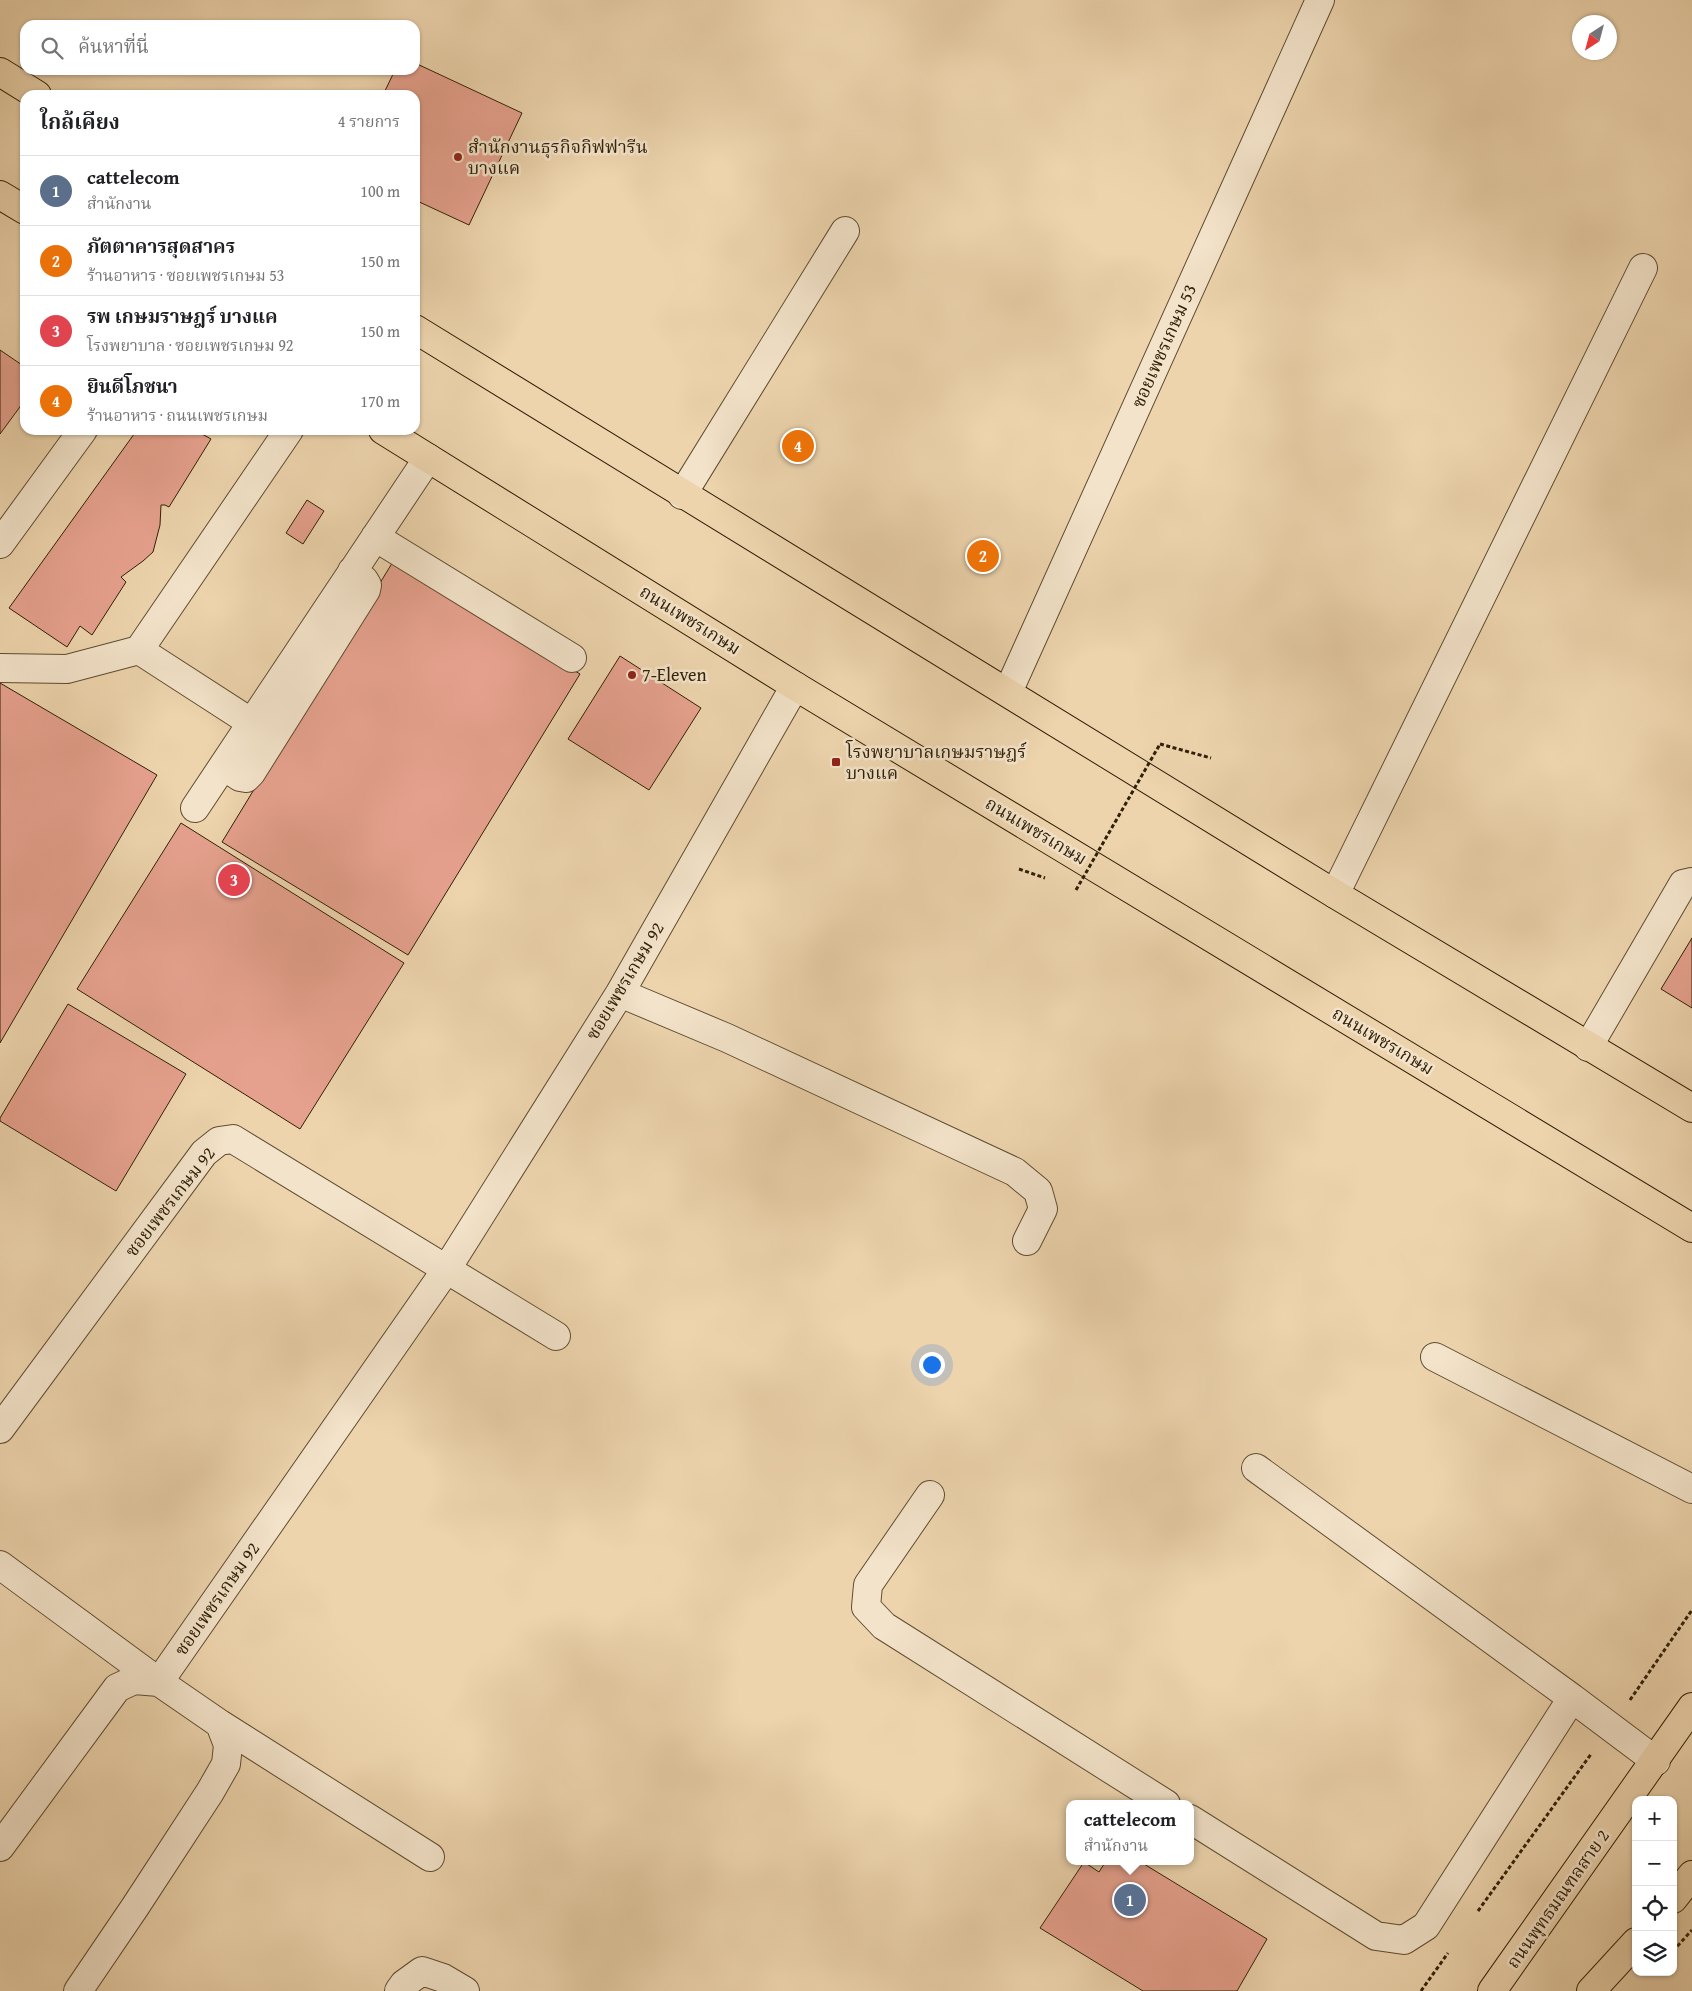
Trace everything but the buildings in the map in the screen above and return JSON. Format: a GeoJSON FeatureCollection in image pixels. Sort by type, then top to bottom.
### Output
{"type":"FeatureCollection","features":[{"type":"Feature","properties":{"kind":"main road"},"geometry":{"type":"LineString","coordinates":[[0,72],[29,90]]}},
{"type":"Feature","properties":{"kind":"main road"},"geometry":{"type":"LineString","coordinates":[[0,195],[20,207]]}},
{"type":"Feature","properties":{"kind":"main road"},"geometry":{"type":"LineString","coordinates":[[420,332],[682,495],[1008,692],[1335,894],[1692,1108]]}},
{"type":"Feature","properties":{"kind":"main road","name":"ถนนเพชรเกษม"},"geometry":{"type":"LineString","coordinates":[[391,435],[795,686],[1692,1228]]}},
{"type":"Feature","properties":{"kind":"main road","name":"ถนนพุทธมณฑลสาย 2"},"geometry":{"type":"LineString","coordinates":[[1492,1991],[1692,1708]]}},
{"type":"Feature","properties":{"kind":"main road"},"geometry":{"type":"LineString","coordinates":[[1677,1894],[1692,1875]]}},
{"type":"Feature","properties":{"kind":"main road"},"geometry":{"type":"LineString","coordinates":[[1591,1991],[1632,1946]]}},
{"type":"Feature","properties":{"kind":"street","name":"ซอยเพชรเกษม 53"},"geometry":{"type":"LineString","coordinates":[[1008,692],[1320,0]]}},
{"type":"Feature","properties":{"kind":"street"},"geometry":{"type":"LineString","coordinates":[[682,495],[845,231]]}},
{"type":"Feature","properties":{"kind":"street"},"geometry":{"type":"LineString","coordinates":[[1335,894],[1643,268]]}},
{"type":"Feature","properties":{"kind":"street"},"geometry":{"type":"LineString","coordinates":[[0,544],[79,435]]}},
{"type":"Feature","properties":{"kind":"street"},"geometry":{"type":"LineString","coordinates":[[0,668],[67,669],[140,650],[286,435]]}},
{"type":"Feature","properties":{"kind":"street"},"geometry":{"type":"LineString","coordinates":[[195,808],[428,458]]}},
{"type":"Feature","properties":{"kind":"street"},"geometry":{"type":"LineString","coordinates":[[375,537],[572,658]]}},
{"type":"Feature","properties":{"kind":"street"},"geometry":{"type":"LineString","coordinates":[[223,766],[240,778],[246,778],[252,773],[366,590],[367,585],[364,580],[352,571]]}},
{"type":"Feature","properties":{"kind":"street"},"geometry":{"type":"LineString","coordinates":[[140,650],[252,722]]}},
{"type":"Feature","properties":{"kind":"street","name":"ซอยเพชรเกษม 92"},"geometry":{"type":"LineString","coordinates":[[159,1682],[446,1270],[620,993],[795,686]]}},
{"type":"Feature","properties":{"kind":"street"},"geometry":{"type":"LineString","coordinates":[[1588,1047],[1683,884],[1692,882]]}},
{"type":"Feature","properties":{"kind":"street"},"geometry":{"type":"LineString","coordinates":[[620,993],[727,1038],[1015,1172],[1038,1191],[1044,1209],[1027,1241]]}},
{"type":"Feature","properties":{"kind":"street","name":"ซอยเพชรเกษม 92"},"geometry":{"type":"LineString","coordinates":[[0,1429],[204,1153],[218,1141],[233,1139],[446,1270]]}},
{"type":"Feature","properties":{"kind":"street"},"geometry":{"type":"LineString","coordinates":[[446,1270],[556,1336]]}},
{"type":"Feature","properties":{"kind":"street"},"geometry":{"type":"LineString","coordinates":[[1435,1357],[1692,1489]]}},
{"type":"Feature","properties":{"kind":"street"},"geometry":{"type":"LineString","coordinates":[[1256,1468],[1656,1760]]}},
{"type":"Feature","properties":{"kind":"street"},"geometry":{"type":"LineString","coordinates":[[930,1495],[868,1585],[866,1607],[884,1626],[1160,1800]]}},
{"type":"Feature","properties":{"kind":"street"},"geometry":{"type":"LineString","coordinates":[[0,1565],[159,1682],[220,1724],[430,1857]]}},
{"type":"Feature","properties":{"kind":"street"},"geometry":{"type":"LineString","coordinates":[[0,1847],[117,1688],[134,1680],[159,1682]]}},
{"type":"Feature","properties":{"kind":"street"},"geometry":{"type":"LineString","coordinates":[[1194,1822],[1376,1936],[1404,1940],[1426,1926],[1572,1698]]}},
{"type":"Feature","properties":{"kind":"street"},"geometry":{"type":"LineString","coordinates":[[78,1991],[210,1792],[226,1764],[228,1745],[220,1724]]}},
{"type":"Feature","properties":{"kind":"street"},"geometry":{"type":"LineString","coordinates":[[399,1991],[404,1984],[422,1971],[443,1978],[465,1991]]}},
{"type":"Feature","properties":{"kind":"path"},"geometry":{"type":"LineString","coordinates":[[1076,890],[1160,744],[1211,758]]}},
{"type":"Feature","properties":{"kind":"path"},"geometry":{"type":"LineString","coordinates":[[1472,1919],[1692,1610]]}},
{"type":"Feature","properties":{"kind":"path"},"geometry":{"type":"LineString","coordinates":[[1677,1947],[1692,1930]]}},
{"type":"Feature","properties":{"kind":"path"},"geometry":{"type":"LineString","coordinates":[[1421,1991],[1449,1951]]}},
{"type":"Feature","properties":{"kind":"place","name":"สำนักงานธุรกิจกิฟฟารีน บางแค"},"geometry":{"type":"Point","coordinates":[458,157]}},
{"type":"Feature","properties":{"kind":"place","name":"ยินดีโภชนา"},"geometry":{"type":"Point","coordinates":[798,446]}},
{"type":"Feature","properties":{"kind":"place","name":"ภัตตาคารสุดสาคร"},"geometry":{"type":"Point","coordinates":[983,556]}},
{"type":"Feature","properties":{"kind":"place","name":"7-Eleven"},"geometry":{"type":"Point","coordinates":[632,675]}},
{"type":"Feature","properties":{"kind":"place","name":"โรงพยาบาลเกษมราษฎร์ บางแค"},"geometry":{"type":"Point","coordinates":[836,762]}},
{"type":"Feature","properties":{"kind":"place","name":"รพ เกษมราษฎร์ บางแค"},"geometry":{"type":"Point","coordinates":[234,880]}},
{"type":"Feature","properties":{"kind":"place","name":"cattelecom"},"geometry":{"type":"Point","coordinates":[1130,1900]}}]}
